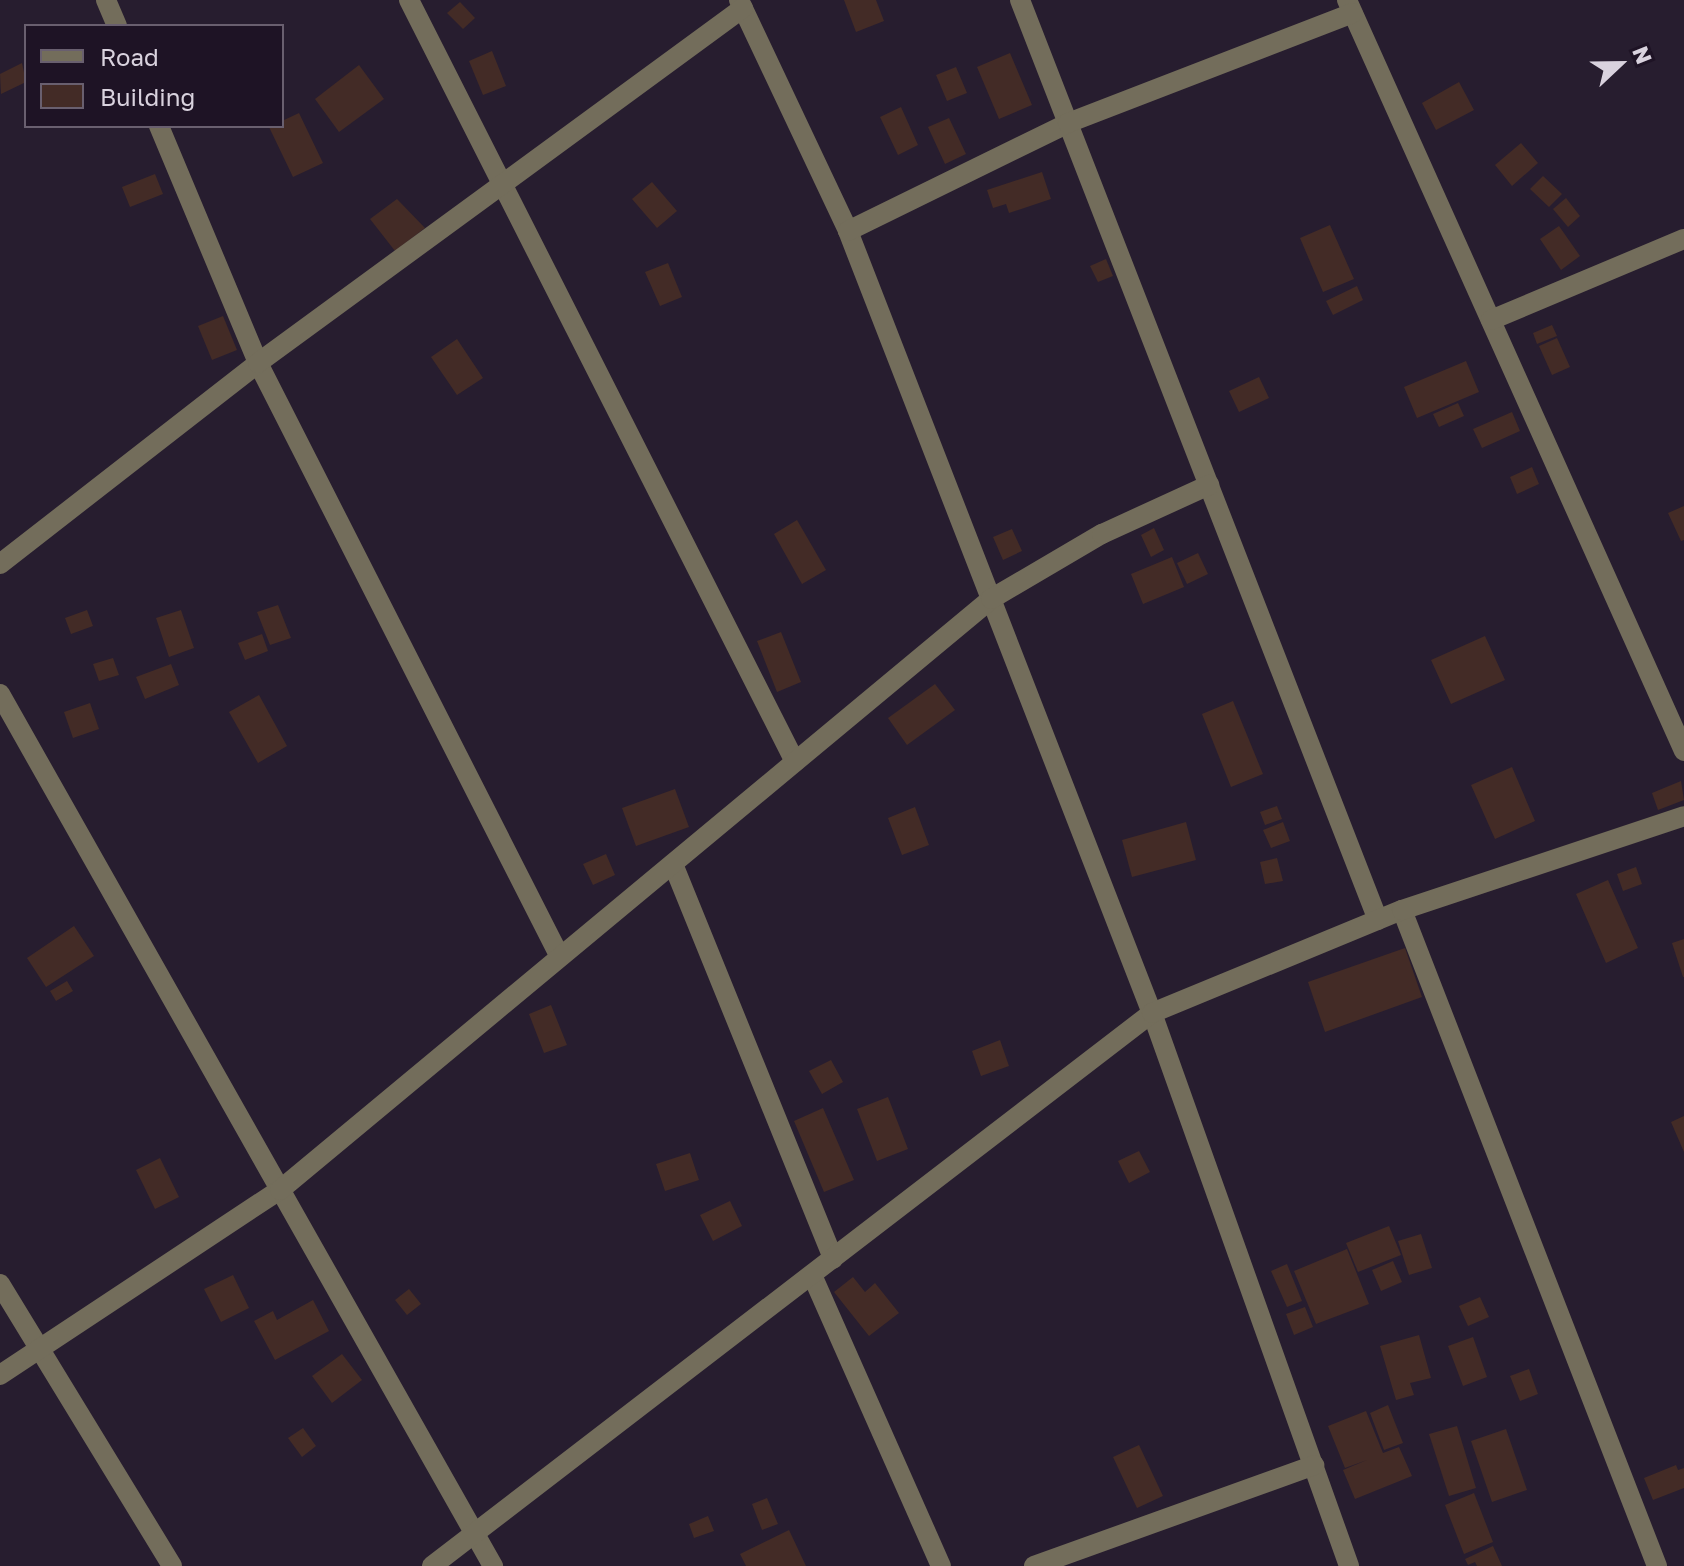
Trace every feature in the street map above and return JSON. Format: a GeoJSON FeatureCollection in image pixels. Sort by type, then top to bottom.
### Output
{"type":"FeatureCollection","features":[{"type":"Feature","properties":{"kind":"street"},"geometry":{"type":"LineString","coordinates":[[106,0],[116,24]]}},
{"type":"Feature","properties":{"kind":"street"},"geometry":{"type":"LineString","coordinates":[[409,0],[795,762]]}},
{"type":"Feature","properties":{"kind":"street"},"geometry":{"type":"LineString","coordinates":[[1020,0],[1378,920]]}},
{"type":"Feature","properties":{"kind":"street"},"geometry":{"type":"LineString","coordinates":[[0,564],[258,363],[503,184],[741,4],[848,231],[1152,1013],[1349,1566]]}},
{"type":"Feature","properties":{"kind":"street"},"geometry":{"type":"LineString","coordinates":[[848,231],[1068,123],[1350,6],[1684,751]]}},
{"type":"Feature","properties":{"kind":"street"},"geometry":{"type":"LineString","coordinates":[[160,128],[258,363],[560,957]]}},
{"type":"Feature","properties":{"kind":"street"},"geometry":{"type":"LineString","coordinates":[[1491,320],[1684,239]]}},
{"type":"Feature","properties":{"kind":"street"},"geometry":{"type":"LineString","coordinates":[[0,1375],[280,1190],[991,599],[1102,534],[1209,485]]}},
{"type":"Feature","properties":{"kind":"street"},"geometry":{"type":"LineString","coordinates":[[0,694],[493,1566]]}},
{"type":"Feature","properties":{"kind":"street"},"geometry":{"type":"LineString","coordinates":[[432,1566],[1152,1013],[1402,910],[1684,816]]}},
{"type":"Feature","properties":{"kind":"street"},"geometry":{"type":"LineString","coordinates":[[673,864],[833,1259]]}},
{"type":"Feature","properties":{"kind":"street"},"geometry":{"type":"LineString","coordinates":[[1402,910],[1657,1566]]}},
{"type":"Feature","properties":{"kind":"street"},"geometry":{"type":"LineString","coordinates":[[812,1275],[941,1566]]}},
{"type":"Feature","properties":{"kind":"street"},"geometry":{"type":"LineString","coordinates":[[0,1284],[172,1566]]}},
{"type":"Feature","properties":{"kind":"street"},"geometry":{"type":"LineString","coordinates":[[1034,1566],[1314,1465]]}},
{"type":"Feature","properties":{"kind":"building"},"geometry":{"type":"Polygon","coordinates":[[[844,0],[876,0],[884,21],[856,32],[844,0]]]}},
{"type":"Feature","properties":{"kind":"building"},"geometry":{"type":"Polygon","coordinates":[[[460,2],[475,18],[463,29],[447,13],[460,2]]]}},
{"type":"Feature","properties":{"kind":"building"},"geometry":{"type":"Polygon","coordinates":[[[492,51],[506,86],[483,95],[469,61],[492,51]]]}},
{"type":"Feature","properties":{"kind":"building"},"geometry":{"type":"Polygon","coordinates":[[[1010,53],[1032,105],[999,119],[977,67],[1010,53]]]}},
{"type":"Feature","properties":{"kind":"building"},"geometry":{"type":"Polygon","coordinates":[[[22,63],[24,83],[1,94],[0,74],[22,63]]]}},
{"type":"Feature","properties":{"kind":"building"},"geometry":{"type":"Polygon","coordinates":[[[359,65],[384,99],[339,132],[315,99],[359,65]]]}},
{"type":"Feature","properties":{"kind":"building"},"geometry":{"type":"Polygon","coordinates":[[[956,67],[967,93],[947,101],[936,75],[956,67]]]}},
{"type":"Feature","properties":{"kind":"building"},"geometry":{"type":"Polygon","coordinates":[[[1459,82],[1474,110],[1436,130],[1422,103],[1459,82]]]}},
{"type":"Feature","properties":{"kind":"building"},"geometry":{"type":"Polygon","coordinates":[[[901,107],[918,145],[898,155],[880,117],[901,107]]]}},
{"type":"Feature","properties":{"kind":"building"},"geometry":{"type":"Polygon","coordinates":[[[299,113],[323,163],[293,177],[269,128],[284,128],[284,120],[299,113]]]}},
{"type":"Feature","properties":{"kind":"building"},"geometry":{"type":"Polygon","coordinates":[[[949,118],[966,154],[945,164],[928,127],[949,118]]]}},
{"type":"Feature","properties":{"kind":"building"},"geometry":{"type":"Polygon","coordinates":[[[1521,143],[1538,163],[1512,186],[1495,165],[1521,143]]]}},
{"type":"Feature","properties":{"kind":"building"},"geometry":{"type":"Polygon","coordinates":[[[1042,172],[1051,199],[1009,213],[1006,204],[993,208],[987,190],[1042,172]]]}},
{"type":"Feature","properties":{"kind":"building"},"geometry":{"type":"Polygon","coordinates":[[[155,174],[163,194],[130,207],[122,187],[155,174]]]}},
{"type":"Feature","properties":{"kind":"building"},"geometry":{"type":"Polygon","coordinates":[[[1543,176],[1562,194],[1549,207],[1530,189],[1543,176]]]}},
{"type":"Feature","properties":{"kind":"building"},"geometry":{"type":"Polygon","coordinates":[[[652,182],[677,211],[657,228],[632,199],[652,182]]]}},
{"type":"Feature","properties":{"kind":"building"},"geometry":{"type":"Polygon","coordinates":[[[1566,198],[1580,216],[1568,227],[1553,209],[1566,198]]]}},
{"type":"Feature","properties":{"kind":"building"},"geometry":{"type":"Polygon","coordinates":[[[397,199],[425,228],[395,251],[370,219],[397,199]]]}},
{"type":"Feature","properties":{"kind":"building"},"geometry":{"type":"Polygon","coordinates":[[[1330,225],[1354,279],[1323,292],[1300,238],[1330,225]]]}},
{"type":"Feature","properties":{"kind":"building"},"geometry":{"type":"Polygon","coordinates":[[[1559,226],[1580,256],[1561,270],[1540,239],[1559,226]]]}},
{"type":"Feature","properties":{"kind":"building"},"geometry":{"type":"Polygon","coordinates":[[[1106,259],[1113,276],[1098,282],[1090,266],[1106,259]]]}},
{"type":"Feature","properties":{"kind":"building"},"geometry":{"type":"Polygon","coordinates":[[[668,263],[682,297],[660,306],[645,272],[668,263]]]}},
{"type":"Feature","properties":{"kind":"building"},"geometry":{"type":"Polygon","coordinates":[[[1357,286],[1363,300],[1333,315],[1326,301],[1357,286]]]}},
{"type":"Feature","properties":{"kind":"building"},"geometry":{"type":"Polygon","coordinates":[[[223,316],[237,350],[212,360],[198,326],[223,316]]]}},
{"type":"Feature","properties":{"kind":"building"},"geometry":{"type":"Polygon","coordinates":[[[1552,325],[1557,336],[1537,344],[1533,333],[1552,325]]]}},
{"type":"Feature","properties":{"kind":"building"},"geometry":{"type":"Polygon","coordinates":[[[1557,338],[1570,367],[1552,375],[1539,346],[1557,338]]]}},
{"type":"Feature","properties":{"kind":"building"},"geometry":{"type":"Polygon","coordinates":[[[457,339],[483,378],[457,395],[431,357],[457,339]]]}},
{"type":"Feature","properties":{"kind":"building"},"geometry":{"type":"Polygon","coordinates":[[[1466,361],[1479,392],[1417,418],[1404,387],[1466,361]]]}},
{"type":"Feature","properties":{"kind":"building"},"geometry":{"type":"Polygon","coordinates":[[[1259,377],[1269,398],[1239,412],[1229,391],[1259,377]]]}},
{"type":"Feature","properties":{"kind":"building"},"geometry":{"type":"Polygon","coordinates":[[[1458,403],[1464,416],[1439,427],[1433,414],[1458,403]]]}},
{"type":"Feature","properties":{"kind":"building"},"geometry":{"type":"Polygon","coordinates":[[[1512,412],[1520,431],[1482,448],[1473,429],[1512,412]]]}},
{"type":"Feature","properties":{"kind":"building"},"geometry":{"type":"Polygon","coordinates":[[[1532,467],[1539,484],[1517,494],[1510,477],[1532,467]]]}},
{"type":"Feature","properties":{"kind":"building"},"geometry":{"type":"Polygon","coordinates":[[[1684,506],[1684,540],[1681,541],[1668,513],[1684,506]]]}},
{"type":"Feature","properties":{"kind":"building"},"geometry":{"type":"Polygon","coordinates":[[[797,520],[826,570],[802,584],[774,534],[797,520]]]}},
{"type":"Feature","properties":{"kind":"building"},"geometry":{"type":"Polygon","coordinates":[[[1154,528],[1164,550],[1151,557],[1141,535],[1154,528]]]}},
{"type":"Feature","properties":{"kind":"building"},"geometry":{"type":"Polygon","coordinates":[[[1012,529],[1022,551],[1003,560],[993,537],[1012,529]]]}},
{"type":"Feature","properties":{"kind":"building"},"geometry":{"type":"Polygon","coordinates":[[[1198,553],[1208,574],[1187,584],[1177,563],[1198,553]]]}},
{"type":"Feature","properties":{"kind":"building"},"geometry":{"type":"Polygon","coordinates":[[[1172,557],[1184,587],[1143,604],[1131,574],[1172,557]]]}},
{"type":"Feature","properties":{"kind":"building"},"geometry":{"type":"Polygon","coordinates":[[[278,605],[291,638],[270,645],[257,612],[278,605]]]}},
{"type":"Feature","properties":{"kind":"building"},"geometry":{"type":"Polygon","coordinates":[[[87,610],[93,626],[71,634],[65,618],[87,610]]]}},
{"type":"Feature","properties":{"kind":"building"},"geometry":{"type":"Polygon","coordinates":[[[181,610],[194,648],[169,657],[156,618],[181,610]]]}},
{"type":"Feature","properties":{"kind":"building"},"geometry":{"type":"Polygon","coordinates":[[[781,632],[801,682],[777,692],[757,641],[781,632]]]}},
{"type":"Feature","properties":{"kind":"building"},"geometry":{"type":"Polygon","coordinates":[[[262,634],[268,651],[245,660],[238,643],[262,634]]]}},
{"type":"Feature","properties":{"kind":"building"},"geometry":{"type":"Polygon","coordinates":[[[1485,636],[1505,680],[1451,704],[1431,660],[1485,636]]]}},
{"type":"Feature","properties":{"kind":"building"},"geometry":{"type":"Polygon","coordinates":[[[113,658],[119,675],[99,681],[93,664],[113,658]]]}},
{"type":"Feature","properties":{"kind":"building"},"geometry":{"type":"Polygon","coordinates":[[[171,664],[179,685],[145,699],[136,677],[171,664]]]}},
{"type":"Feature","properties":{"kind":"building"},"geometry":{"type":"Polygon","coordinates":[[[935,684],[955,710],[907,745],[888,718],[935,684]]]}},
{"type":"Feature","properties":{"kind":"building"},"geometry":{"type":"Polygon","coordinates":[[[259,695],[287,746],[258,763],[229,712],[259,695]]]}},
{"type":"Feature","properties":{"kind":"building"},"geometry":{"type":"Polygon","coordinates":[[[1233,701],[1263,774],[1231,787],[1202,714],[1233,701]]]}},
{"type":"Feature","properties":{"kind":"building"},"geometry":{"type":"Polygon","coordinates":[[[90,703],[99,729],[73,738],[64,712],[90,703]]]}},
{"type":"Feature","properties":{"kind":"building"},"geometry":{"type":"Polygon","coordinates":[[[1512,767],[1535,821],[1495,839],[1471,785],[1512,767]]]}},
{"type":"Feature","properties":{"kind":"building"},"geometry":{"type":"Polygon","coordinates":[[[1681,781],[1684,800],[1658,810],[1652,793],[1681,781]]]}},
{"type":"Feature","properties":{"kind":"building"},"geometry":{"type":"Polygon","coordinates":[[[675,789],[689,827],[636,846],[622,808],[675,789]]]}},
{"type":"Feature","properties":{"kind":"building"},"geometry":{"type":"Polygon","coordinates":[[[1277,806],[1282,819],[1265,825],[1260,812],[1277,806]]]}},
{"type":"Feature","properties":{"kind":"building"},"geometry":{"type":"Polygon","coordinates":[[[915,807],[929,845],[902,855],[888,818],[915,807]]]}},
{"type":"Feature","properties":{"kind":"building"},"geometry":{"type":"Polygon","coordinates":[[[1186,822],[1196,860],[1132,877],[1122,840],[1186,822]]]}},
{"type":"Feature","properties":{"kind":"building"},"geometry":{"type":"Polygon","coordinates":[[[1283,822],[1290,841],[1271,848],[1263,830],[1283,822]]]}},
{"type":"Feature","properties":{"kind":"building"},"geometry":{"type":"Polygon","coordinates":[[[606,854],[615,875],[593,885],[583,864],[606,854]]]}},
{"type":"Feature","properties":{"kind":"building"},"geometry":{"type":"Polygon","coordinates":[[[1277,858],[1283,881],[1265,884],[1260,862],[1277,858]]]}},
{"type":"Feature","properties":{"kind":"building"},"geometry":{"type":"Polygon","coordinates":[[[1636,867],[1642,884],[1623,891],[1617,874],[1636,867]]]}},
{"type":"Feature","properties":{"kind":"building"},"geometry":{"type":"Polygon","coordinates":[[[1608,880],[1638,948],[1606,963],[1576,894],[1608,880]]]}},
{"type":"Feature","properties":{"kind":"building"},"geometry":{"type":"Polygon","coordinates":[[[74,926],[94,956],[46,987],[27,958],[74,926]]]}},
{"type":"Feature","properties":{"kind":"building"},"geometry":{"type":"Polygon","coordinates":[[[1684,939],[1684,977],[1683,977],[1672,943],[1684,939]]]}},
{"type":"Feature","properties":{"kind":"building"},"geometry":{"type":"Polygon","coordinates":[[[1405,948],[1422,997],[1325,1032],[1308,982],[1405,948]]]}},
{"type":"Feature","properties":{"kind":"building"},"geometry":{"type":"Polygon","coordinates":[[[67,981],[73,991],[56,1001],[50,991],[67,981]]]}},
{"type":"Feature","properties":{"kind":"building"},"geometry":{"type":"Polygon","coordinates":[[[551,1005],[567,1045],[544,1053],[529,1014],[551,1005]]]}},
{"type":"Feature","properties":{"kind":"building"},"geometry":{"type":"Polygon","coordinates":[[[1000,1040],[1009,1066],[981,1076],[972,1051],[1000,1040]]]}},
{"type":"Feature","properties":{"kind":"building"},"geometry":{"type":"Polygon","coordinates":[[[831,1060],[843,1082],[822,1094],[809,1071],[831,1060]]]}},
{"type":"Feature","properties":{"kind":"building"},"geometry":{"type":"Polygon","coordinates":[[[888,1097],[908,1149],[877,1161],[857,1109],[888,1097]]]}},
{"type":"Feature","properties":{"kind":"building"},"geometry":{"type":"Polygon","coordinates":[[[823,1108],[854,1180],[824,1192],[794,1121],[823,1108]]]}},
{"type":"Feature","properties":{"kind":"building"},"geometry":{"type":"Polygon","coordinates":[[[1684,1116],[1684,1152],[1671,1122],[1684,1116]]]}},
{"type":"Feature","properties":{"kind":"building"},"geometry":{"type":"Polygon","coordinates":[[[1139,1151],[1150,1172],[1129,1183],[1118,1161],[1139,1151]]]}},
{"type":"Feature","properties":{"kind":"building"},"geometry":{"type":"Polygon","coordinates":[[[690,1153],[699,1180],[665,1191],[656,1164],[690,1153]]]}},
{"type":"Feature","properties":{"kind":"building"},"geometry":{"type":"Polygon","coordinates":[[[160,1158],[179,1197],[155,1209],[136,1170],[160,1158]]]}},
{"type":"Feature","properties":{"kind":"building"},"geometry":{"type":"Polygon","coordinates":[[[730,1201],[742,1226],[713,1241],[700,1215],[730,1201]]]}},
{"type":"Feature","properties":{"kind":"building"},"geometry":{"type":"Polygon","coordinates":[[[1389,1226],[1401,1255],[1358,1272],[1346,1243],[1389,1226]]]}},
{"type":"Feature","properties":{"kind":"building"},"geometry":{"type":"Polygon","coordinates":[[[1421,1234],[1432,1268],[1409,1275],[1398,1241],[1421,1234]]]}},
{"type":"Feature","properties":{"kind":"building"},"geometry":{"type":"Polygon","coordinates":[[[1347,1249],[1369,1304],[1316,1324],[1294,1271],[1347,1249]]]}},
{"type":"Feature","properties":{"kind":"building"},"geometry":{"type":"Polygon","coordinates":[[[1393,1261],[1402,1282],[1381,1291],[1372,1270],[1393,1261]]]}},
{"type":"Feature","properties":{"kind":"building"},"geometry":{"type":"Polygon","coordinates":[[[1287,1264],[1302,1301],[1287,1307],[1271,1271],[1287,1264]]]}},
{"type":"Feature","properties":{"kind":"building"},"geometry":{"type":"Polygon","coordinates":[[[233,1275],[249,1308],[221,1322],[204,1289],[233,1275]]]}},
{"type":"Feature","properties":{"kind":"building"},"geometry":{"type":"Polygon","coordinates":[[[853,1277],[865,1292],[875,1283],[899,1313],[869,1336],[834,1292],[853,1277]]]}},
{"type":"Feature","properties":{"kind":"building"},"geometry":{"type":"Polygon","coordinates":[[[409,1289],[421,1304],[407,1315],[395,1300],[409,1289]]]}},
{"type":"Feature","properties":{"kind":"building"},"geometry":{"type":"Polygon","coordinates":[[[1480,1297],[1489,1317],[1468,1326],[1459,1306],[1480,1297]]]}},
{"type":"Feature","properties":{"kind":"building"},"geometry":{"type":"Polygon","coordinates":[[[313,1300],[329,1331],[275,1360],[254,1321],[273,1311],[277,1320],[313,1300]]]}},
{"type":"Feature","properties":{"kind":"building"},"geometry":{"type":"Polygon","coordinates":[[[1305,1307],[1313,1327],[1294,1335],[1286,1314],[1305,1307]]]}},
{"type":"Feature","properties":{"kind":"building"},"geometry":{"type":"Polygon","coordinates":[[[1419,1335],[1431,1378],[1410,1383],[1414,1395],[1396,1400],[1380,1346],[1419,1335]]]}},
{"type":"Feature","properties":{"kind":"building"},"geometry":{"type":"Polygon","coordinates":[[[1473,1337],[1487,1377],[1463,1386],[1448,1346],[1473,1337]]]}},
{"type":"Feature","properties":{"kind":"building"},"geometry":{"type":"Polygon","coordinates":[[[342,1354],[362,1380],[332,1403],[312,1376],[342,1354]]]}},
{"type":"Feature","properties":{"kind":"building"},"geometry":{"type":"Polygon","coordinates":[[[1529,1369],[1538,1394],[1520,1401],[1510,1376],[1529,1369]]]}},
{"type":"Feature","properties":{"kind":"building"},"geometry":{"type":"Polygon","coordinates":[[[1388,1405],[1403,1443],[1384,1450],[1370,1413],[1388,1405]]]}},
{"type":"Feature","properties":{"kind":"building"},"geometry":{"type":"Polygon","coordinates":[[[1366,1411],[1383,1453],[1399,1447],[1412,1476],[1355,1499],[1343,1470],[1367,1460],[1345,1468],[1328,1426],[1366,1411]]]}},
{"type":"Feature","properties":{"kind":"building"},"geometry":{"type":"Polygon","coordinates":[[[1457,1426],[1476,1488],[1449,1496],[1429,1434],[1457,1426]]]}},
{"type":"Feature","properties":{"kind":"building"},"geometry":{"type":"Polygon","coordinates":[[[303,1428],[316,1446],[302,1457],[288,1438],[303,1428]]]}},
{"type":"Feature","properties":{"kind":"building"},"geometry":{"type":"Polygon","coordinates":[[[1506,1429],[1527,1490],[1492,1502],[1471,1441],[1506,1429]]]}},
{"type":"Feature","properties":{"kind":"building"},"geometry":{"type":"Polygon","coordinates":[[[1139,1445],[1163,1496],[1137,1508],[1113,1457],[1139,1445]]]}},
{"type":"Feature","properties":{"kind":"building"},"geometry":{"type":"Polygon","coordinates":[[[1676,1465],[1678,1470],[1684,1468],[1684,1488],[1653,1500],[1644,1478],[1676,1465]]]}},
{"type":"Feature","properties":{"kind":"building"},"geometry":{"type":"Polygon","coordinates":[[[1474,1493],[1493,1542],[1464,1554],[1445,1505],[1474,1493]]]}},
{"type":"Feature","properties":{"kind":"building"},"geometry":{"type":"Polygon","coordinates":[[[767,1498],[778,1524],[762,1530],[752,1504],[767,1498]]]}},
{"type":"Feature","properties":{"kind":"building"},"geometry":{"type":"Polygon","coordinates":[[[708,1516],[714,1531],[694,1538],[689,1524],[708,1516]]]}},
{"type":"Feature","properties":{"kind":"building"},"geometry":{"type":"Polygon","coordinates":[[[789,1530],[806,1566],[746,1566],[740,1554],[789,1530]]]}},
{"type":"Feature","properties":{"kind":"building"},"geometry":{"type":"Polygon","coordinates":[[[1493,1546],[1502,1566],[1477,1566],[1475,1562],[1468,1565],[1465,1559],[1493,1546]]]}}]}
